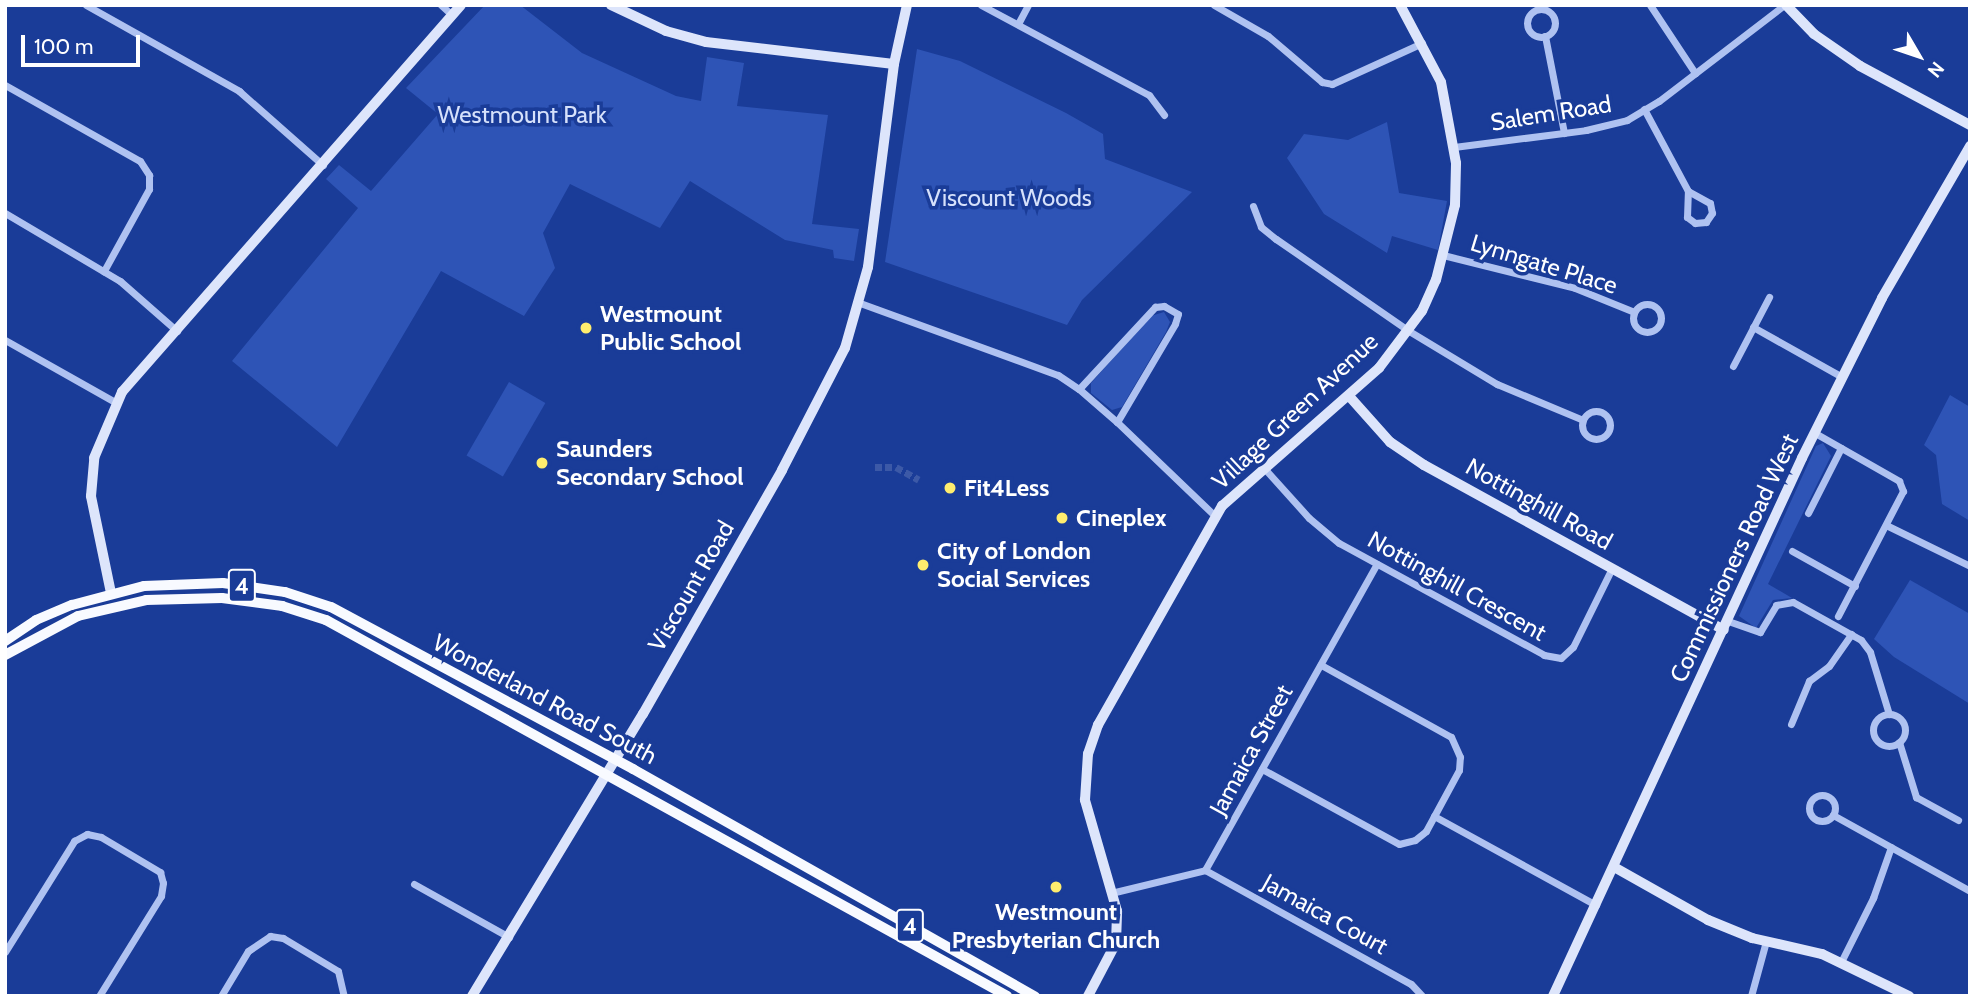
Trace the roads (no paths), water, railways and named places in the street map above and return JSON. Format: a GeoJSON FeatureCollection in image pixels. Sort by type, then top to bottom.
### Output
{"type":"FeatureCollection","features":[{"type":"Feature","properties":{"kind":"main road","name":"Wonderland Road South"},"geometry":{"type":"LineString","coordinates":[[5,641],[36,620],[111,593],[181,582],[223,583],[285,592],[331,607],[616,760],[1035,996]]}},
{"type":"Feature","properties":{"kind":"main road","name":"Wonderland Road South"},"geometry":{"type":"LineString","coordinates":[[5,655],[43,632],[104,608],[182,597],[282,606],[362,636],[1007,996]]}},
{"type":"Feature","properties":{"kind":"street"},"geometry":{"type":"LineString","coordinates":[[86,5],[239,91],[323,165]]}},
{"type":"Feature","properties":{"kind":"street"},"geometry":{"type":"LineString","coordinates":[[441,5],[452,15]]}},
{"type":"Feature","properties":{"kind":"street"},"geometry":{"type":"LineString","coordinates":[[111,593],[91,496],[94,458],[117,402],[461,5]]}},
{"type":"Feature","properties":{"kind":"street"},"geometry":{"type":"LineString","coordinates":[[611,5],[666,32],[706,42],[894,64]]}},
{"type":"Feature","properties":{"kind":"street","name":"Viscount Road"},"geometry":{"type":"LineString","coordinates":[[472,996],[609,773],[819,401],[845,348],[860,303],[894,64],[907,5]]}},
{"type":"Feature","properties":{"kind":"street"},"geometry":{"type":"LineString","coordinates":[[981,5],[1019,22],[1149,95],[1164,115]]}},
{"type":"Feature","properties":{"kind":"street"},"geometry":{"type":"LineString","coordinates":[[1019,22],[1028,5]]}},
{"type":"Feature","properties":{"kind":"street"},"geometry":{"type":"LineString","coordinates":[[1214,5],[1268,36],[1322,82],[1332,84],[1422,43]]}},
{"type":"Feature","properties":{"kind":"street","name":"Village Green Avenue"},"geometry":{"type":"LineString","coordinates":[[1088,996],[1116,943],[1116,911],[1086,800],[1088,754],[1098,725],[1216,517],[1264,468],[1349,396],[1409,331],[1432,291],[1455,205],[1454,147],[1441,82],[1399,5]]}},
{"type":"Feature","properties":{"kind":"street"},"geometry":{"type":"LineString","coordinates":[[1650,5],[1695,73]]}},
{"type":"Feature","properties":{"kind":"street"},"geometry":{"type":"LineString","coordinates":[[1785,5],[1814,34],[1860,66],[1970,125]]}},
{"type":"Feature","properties":{"kind":"street","name":"Salem Road"},"geometry":{"type":"LineString","coordinates":[[1454,147],[1564,133],[1626,120],[1695,73],[1785,5]]}},
{"type":"Feature","properties":{"kind":"street"},"geometry":{"type":"LineString","coordinates":[[1545,36],[1564,133]]}},
{"type":"Feature","properties":{"kind":"street"},"geometry":{"type":"LineString","coordinates":[[5,85],[140,161],[149,175],[149,188],[104,271]]}},
{"type":"Feature","properties":{"kind":"street"},"geometry":{"type":"LineString","coordinates":[[1644,109],[1688,191],[1688,217],[1695,223],[1706,222],[1712,213],[1710,203],[1688,191]]}},
{"type":"Feature","properties":{"kind":"street","name":"Commissioners Road West"},"geometry":{"type":"LineString","coordinates":[[1553,996],[1842,377],[1882,298],[1970,146]]}},
{"type":"Feature","properties":{"kind":"street"},"geometry":{"type":"LineString","coordinates":[[1253,206],[1261,227],[1276,240],[1409,331],[1497,384],[1583,420]]}},
{"type":"Feature","properties":{"kind":"street"},"geometry":{"type":"LineString","coordinates":[[5,213],[104,271],[177,331]]}},
{"type":"Feature","properties":{"kind":"street","name":"Lynngate Place"},"geometry":{"type":"LineString","coordinates":[[1443,255],[1575,288],[1634,312]]}},
{"type":"Feature","properties":{"kind":"street"},"geometry":{"type":"LineString","coordinates":[[1733,366],[1769,297]]}},
{"type":"Feature","properties":{"kind":"street"},"geometry":{"type":"LineString","coordinates":[[860,303],[1058,375],[1079,389],[1117,422],[1216,517]]}},
{"type":"Feature","properties":{"kind":"street","name":"Lynngate Place"},"geometry":{"type":"LineString","coordinates":[[1644,304],[1653,305],[1661,316],[1659,325],[1643,331],[1635,326],[1634,312],[1644,304]]}},
{"type":"Feature","properties":{"kind":"street"},"geometry":{"type":"LineString","coordinates":[[1079,389],[1155,307],[1164,306],[1178,314],[1117,422]]}},
{"type":"Feature","properties":{"kind":"street"},"geometry":{"type":"LineString","coordinates":[[1753,327],[1842,377]]}},
{"type":"Feature","properties":{"kind":"street"},"geometry":{"type":"LineString","coordinates":[[5,340],[117,402]]}},
{"type":"Feature","properties":{"kind":"street","name":"Nottinghill Road"},"geometry":{"type":"LineString","coordinates":[[1349,396],[1390,442],[1424,465],[1612,568],[1726,625]]}},
{"type":"Feature","properties":{"kind":"street"},"geometry":{"type":"LineString","coordinates":[[1815,433],[1899,481],[1901,502],[1838,616]]}},
{"type":"Feature","properties":{"kind":"street"},"geometry":{"type":"LineString","coordinates":[[1808,513],[1841,448]]}},
{"type":"Feature","properties":{"kind":"street","name":"Nottinghill Crescent"},"geometry":{"type":"LineString","coordinates":[[1264,468],[1309,518],[1339,543],[1544,655],[1561,658],[1573,647],[1612,568]]}},
{"type":"Feature","properties":{"kind":"street"},"geometry":{"type":"LineString","coordinates":[[1888,526],[1970,566]]}},
{"type":"Feature","properties":{"kind":"street"},"geometry":{"type":"LineString","coordinates":[[1792,551],[1855,586]]}},
{"type":"Feature","properties":{"kind":"street","name":"Jamaica Street"},"geometry":{"type":"LineString","coordinates":[[1205,870],[1377,564]]}},
{"type":"Feature","properties":{"kind":"street"},"geometry":{"type":"LineString","coordinates":[[1726,625],[1760,632],[1776,605],[1783,601],[1851,634],[1870,652],[1889,714],[1904,724],[1899,742],[1916,797],[1958,820]]}},
{"type":"Feature","properties":{"kind":"street"},"geometry":{"type":"LineString","coordinates":[[1791,724],[1809,681],[1829,666],[1851,634]]}},
{"type":"Feature","properties":{"kind":"street"},"geometry":{"type":"LineString","coordinates":[[1262,769],[1399,844],[1415,840],[1434,816],[1459,770],[1460,757],[1451,737],[1321,664]]}},
{"type":"Feature","properties":{"kind":"street"},"geometry":{"type":"LineString","coordinates":[[1889,714],[1875,722],[1875,738],[1889,746],[1899,742]]}},
{"type":"Feature","properties":{"kind":"street"},"geometry":{"type":"LineString","coordinates":[[1833,815],[1970,891]]}},
{"type":"Feature","properties":{"kind":"street"},"geometry":{"type":"LineString","coordinates":[[1434,816],[1596,905]]}},
{"type":"Feature","properties":{"kind":"street"},"geometry":{"type":"LineString","coordinates":[[5,952],[74,841],[87,834],[101,837],[160,872],[163,883],[161,896],[99,996]]}},
{"type":"Feature","properties":{"kind":"street"},"geometry":{"type":"LineString","coordinates":[[1841,962],[1873,898],[1891,847]]}},
{"type":"Feature","properties":{"kind":"street"},"geometry":{"type":"LineString","coordinates":[[1614,867],[1708,920],[1766,941],[1841,962],[1907,995]]}},
{"type":"Feature","properties":{"kind":"street"},"geometry":{"type":"LineString","coordinates":[[1111,893],[1205,870]]}},
{"type":"Feature","properties":{"kind":"street","name":"Jamaica Court"},"geometry":{"type":"LineString","coordinates":[[1205,870],[1411,984],[1422,996]]}},
{"type":"Feature","properties":{"kind":"street"},"geometry":{"type":"LineString","coordinates":[[414,884],[509,937]]}},
{"type":"Feature","properties":{"kind":"street"},"geometry":{"type":"LineString","coordinates":[[221,996],[248,951],[270,936],[283,938],[338,971],[344,996]]}},
{"type":"Feature","properties":{"kind":"street"},"geometry":{"type":"LineString","coordinates":[[1751,996],[1766,941]]}},
{"type":"Feature","properties":{"kind":"tunnel"},"geometry":{"type":"LineString","coordinates":[[875,467],[896,467],[919,480]]}},
{"type":"Feature","properties":{"kind":"place","name":"Westmount Public School"},"geometry":{"type":"Point","coordinates":[586,328]}},
{"type":"Feature","properties":{"kind":"place","name":"Saunders Secondary School"},"geometry":{"type":"Point","coordinates":[542,463]}},
{"type":"Feature","properties":{"kind":"place","name":"Fit4Less"},"geometry":{"type":"Point","coordinates":[950,488]}},
{"type":"Feature","properties":{"kind":"place","name":"Cineplex"},"geometry":{"type":"Point","coordinates":[1062,518]}},
{"type":"Feature","properties":{"kind":"place","name":"City of London Social Services"},"geometry":{"type":"Point","coordinates":[923,565]}},
{"type":"Feature","properties":{"kind":"place","name":"Westmount Presbyterian Church"},"geometry":{"type":"Point","coordinates":[1056,887]}},
{"type":"Feature","properties":{"kind":"park label","name":"Westmount Park"},"geometry":{"type":"Point","coordinates":[522,115]}},
{"type":"Feature","properties":{"kind":"park label","name":"Viscount Woods"},"geometry":{"type":"Point","coordinates":[1009,198]}}]}
